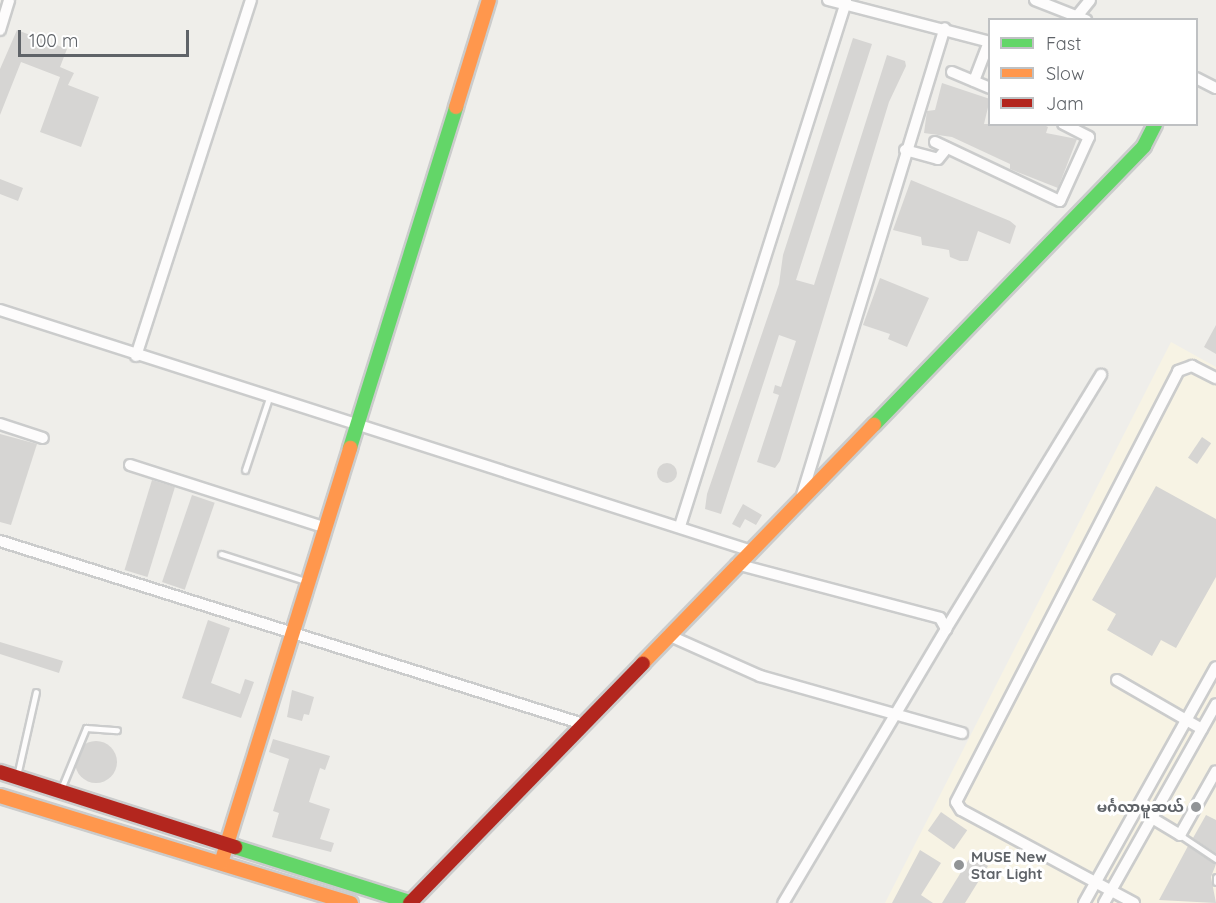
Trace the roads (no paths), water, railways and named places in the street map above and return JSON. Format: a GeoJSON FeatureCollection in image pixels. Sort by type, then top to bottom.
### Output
{"type":"FeatureCollection","features":[{"type":"Feature","properties":{"kind":"street"},"geometry":{"type":"LineString","coordinates":[[0,30],[9,0]]}},
{"type":"Feature","properties":{"kind":"street"},"geometry":{"type":"LineString","coordinates":[[136,356],[251,0]]}},
{"type":"Feature","properties":{"kind":"street"},"geometry":{"type":"LineString","coordinates":[[221,863],[229,843],[323,527],[489,0]]}},
{"type":"Feature","properties":{"kind":"street"},"geometry":{"type":"LineString","coordinates":[[828,0],[846,2],[988,42]]}},
{"type":"Feature","properties":{"kind":"street"},"geometry":{"type":"LineString","coordinates":[[1035,0],[1082,17],[1090,0]]}},
{"type":"Feature","properties":{"kind":"street"},"geometry":{"type":"LineString","coordinates":[[680,526],[846,2]]}},
{"type":"Feature","properties":{"kind":"street"},"geometry":{"type":"LineString","coordinates":[[802,495],[905,150],[945,28]]}},
{"type":"Feature","properties":{"kind":"street"},"geometry":{"type":"LineString","coordinates":[[974,81],[988,45]]}},
{"type":"Feature","properties":{"kind":"street"},"geometry":{"type":"LineString","coordinates":[[952,72],[988,87]]}},
{"type":"Feature","properties":{"kind":"street"},"geometry":{"type":"LineString","coordinates":[[1198,79],[1216,88]]}},
{"type":"Feature","properties":{"kind":"street"},"geometry":{"type":"LineString","coordinates":[[935,142],[1060,201],[1089,137],[1067,126]]}},
{"type":"Feature","properties":{"kind":"street"},"geometry":{"type":"LineString","coordinates":[[0,772],[229,843],[411,903],[802,495],[1144,146],[1154,126]]}},
{"type":"Feature","properties":{"kind":"street"},"geometry":{"type":"LineString","coordinates":[[905,150],[938,159],[947,147]]}},
{"type":"Feature","properties":{"kind":"street"},"geometry":{"type":"LineString","coordinates":[[0,310],[136,356],[680,526],[749,550]]}},
{"type":"Feature","properties":{"kind":"street"},"geometry":{"type":"LineString","coordinates":[[1134,903],[1097,880],[961,810],[956,802],[1178,371],[1192,366],[1216,378]]}},
{"type":"Feature","properties":{"kind":"street"},"geometry":{"type":"LineString","coordinates":[[783,903],[1101,375]]}},
{"type":"Feature","properties":{"kind":"street"},"geometry":{"type":"LineString","coordinates":[[0,424],[43,438]]}},
{"type":"Feature","properties":{"kind":"street"},"geometry":{"type":"LineString","coordinates":[[130,465],[323,527]]}},
{"type":"Feature","properties":{"kind":"street"},"geometry":{"type":"LineString","coordinates":[[0,541],[583,724]]}},
{"type":"Feature","properties":{"kind":"street"},"geometry":{"type":"LineString","coordinates":[[736,564],[940,618],[946,629]]}},
{"type":"Feature","properties":{"kind":"street"},"geometry":{"type":"LineString","coordinates":[[668,635],[760,676],[962,734]]}},
{"type":"Feature","properties":{"kind":"street"},"geometry":{"type":"LineString","coordinates":[[1084,903],[1216,667]]}},
{"type":"Feature","properties":{"kind":"street"},"geometry":{"type":"LineString","coordinates":[[1117,680],[1202,729]]}},
{"type":"Feature","properties":{"kind":"street"},"geometry":{"type":"LineString","coordinates":[[1104,903],[1216,704]]}},
{"type":"Feature","properties":{"kind":"street"},"geometry":{"type":"LineString","coordinates":[[1152,818],[1180,835],[1216,771]]}},
{"type":"Feature","properties":{"kind":"street"},"geometry":{"type":"LineString","coordinates":[[64,816],[66,793]]}},
{"type":"Feature","properties":{"kind":"street"},"geometry":{"type":"LineString","coordinates":[[0,796],[351,903]]}},
{"type":"Feature","properties":{"kind":"lane"},"geometry":{"type":"LineString","coordinates":[[245,470],[269,398]]}},
{"type":"Feature","properties":{"kind":"lane"},"geometry":{"type":"LineString","coordinates":[[221,554],[307,582]]}},
{"type":"Feature","properties":{"kind":"lane"},"geometry":{"type":"LineString","coordinates":[[17,777],[36,692]]}},
{"type":"Feature","properties":{"kind":"lane"},"geometry":{"type":"LineString","coordinates":[[66,793],[86,728],[117,730]]}},
{"type":"Feature","properties":{"kind":"lane"},"geometry":{"type":"LineString","coordinates":[[1180,835],[1216,860]]}},
{"type":"Feature","properties":{"kind":"place","name":"မင်္ဂလာမူဆယ်"},"geometry":{"type":"Point","coordinates":[1196,807]}},
{"type":"Feature","properties":{"kind":"place","name":"MUSE New Star Light"},"geometry":{"type":"Point","coordinates":[959,865]}}]}
